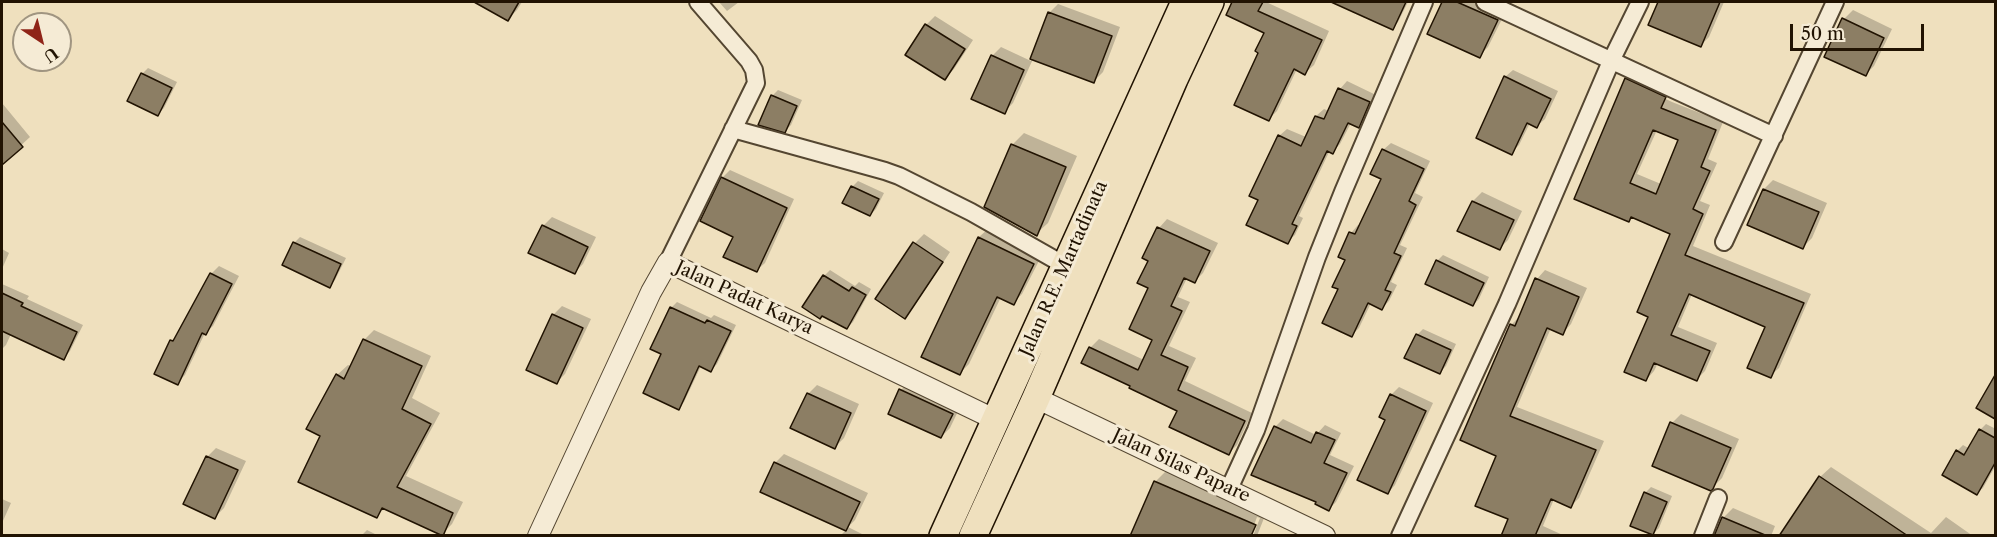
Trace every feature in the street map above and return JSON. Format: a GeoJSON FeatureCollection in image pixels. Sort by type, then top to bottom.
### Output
{"type":"FeatureCollection","features":[{"type":"Feature","properties":{"kind":"highway","name":"Jalan R.E. Martadinata"},"geometry":{"type":"LineString","coordinates":[[943,536],[1185,2]]}},
{"type":"Feature","properties":{"kind":"highway","name":"Jalan R.E. Martadinata"},"geometry":{"type":"LineString","coordinates":[[973,536],[1210,2]]}},
{"type":"Feature","properties":{"kind":"street"},"geometry":{"type":"LineString","coordinates":[[668,262],[756,83],[754,70],[698,2]]}},
{"type":"Feature","properties":{"kind":"street"},"geometry":{"type":"LineString","coordinates":[[1229,489],[1260,419],[1326,235],[1424,2]]}},
{"type":"Feature","properties":{"kind":"street"},"geometry":{"type":"LineString","coordinates":[[1485,2],[1774,136]]}},
{"type":"Feature","properties":{"kind":"street"},"geometry":{"type":"LineString","coordinates":[[1400,536],[1507,304],[1612,59],[1640,2]]}},
{"type":"Feature","properties":{"kind":"street"},"geometry":{"type":"LineString","coordinates":[[1724,242],[1835,2]]}},
{"type":"Feature","properties":{"kind":"street"},"geometry":{"type":"LineString","coordinates":[[733,129],[899,176],[971,212],[1066,266]]}},
{"type":"Feature","properties":{"kind":"street","name":"Jalan Padat Karya"},"geometry":{"type":"LineString","coordinates":[[538,536],[651,292],[668,262],[996,420]]}},
{"type":"Feature","properties":{"kind":"street","name":"Jalan Silas Papare"},"geometry":{"type":"LineString","coordinates":[[1036,398],[1325,536]]}},
{"type":"Feature","properties":{"kind":"street"},"geometry":{"type":"LineString","coordinates":[[1703,536],[1718,498]]}},
{"type":"Feature","properties":{"kind":"building"},"geometry":{"type":"Polygon","coordinates":[[[474,2],[519,2],[508,21],[474,2]]]}},
{"type":"Feature","properties":{"kind":"building"},"geometry":{"type":"Polygon","coordinates":[[[1232,2],[1263,2],[1258,11],[1322,40],[1305,75],[1294,69],[1269,121],[1234,105],[1258,53],[1255,51],[1264,33],[1226,15],[1232,2]]]}},
{"type":"Feature","properties":{"kind":"building"},"geometry":{"type":"Polygon","coordinates":[[[1331,2],[1406,2],[1393,30],[1331,2]]]}},
{"type":"Feature","properties":{"kind":"building"},"geometry":{"type":"Polygon","coordinates":[[[1442,2],[1457,2],[1498,20],[1480,58],[1427,34],[1442,2]]]}},
{"type":"Feature","properties":{"kind":"building"},"geometry":{"type":"Polygon","coordinates":[[[1658,2],[1720,2],[1701,47],[1648,25],[1658,2]]]}},
{"type":"Feature","properties":{"kind":"building"},"geometry":{"type":"Polygon","coordinates":[[[1048,12],[1112,36],[1094,83],[1030,59],[1048,12]]]}},
{"type":"Feature","properties":{"kind":"building"},"geometry":{"type":"Polygon","coordinates":[[[1842,18],[1884,38],[1866,76],[1824,57],[1842,18]]]}},
{"type":"Feature","properties":{"kind":"building"},"geometry":{"type":"Polygon","coordinates":[[[925,24],[965,49],[945,80],[905,55],[925,24]]]}},
{"type":"Feature","properties":{"kind":"building"},"geometry":{"type":"Polygon","coordinates":[[[991,55],[1024,70],[1005,114],[971,99],[991,55]]]}},
{"type":"Feature","properties":{"kind":"building"},"geometry":{"type":"Polygon","coordinates":[[[141,73],[172,88],[158,116],[127,101],[141,73]]]}},
{"type":"Feature","properties":{"kind":"building"},"geometry":{"type":"Polygon","coordinates":[[[1504,76],[1551,99],[1537,128],[1527,123],[1512,155],[1476,138],[1504,76]]]}},
{"type":"Feature","properties":{"kind":"building"},"geometry":{"type":"Polygon","coordinates":[[[1625,78],[1666,97],[1661,108],[1716,130],[1701,167],[1710,171],[1693,209],[1703,214],[1685,255],[1804,303],[1771,378],[1747,368],[1765,327],[1689,294],[1671,335],[1710,351],[1697,381],[1654,363],[1646,381],[1624,372],[1648,317],[1637,312],[1670,234],[1631,217],[1629,222],[1574,199],[1625,78]],[[1653,130],[1630,183],[1656,194],[1678,140],[1653,130]]]}},
{"type":"Feature","properties":{"kind":"building"},"geometry":{"type":"Polygon","coordinates":[[[1338,88],[1370,102],[1359,128],[1348,123],[1333,154],[1327,151],[1292,224],[1297,226],[1288,244],[1246,225],[1258,200],[1249,196],[1278,135],[1301,146],[1315,116],[1324,119],[1338,88]]]}},
{"type":"Feature","properties":{"kind":"building"},"geometry":{"type":"Polygon","coordinates":[[[771,95],[797,106],[785,133],[758,125],[771,95]]]}},
{"type":"Feature","properties":{"kind":"building"},"geometry":{"type":"Polygon","coordinates":[[[2,122],[23,147],[2,165],[2,122]]]}},
{"type":"Feature","properties":{"kind":"building"},"geometry":{"type":"Polygon","coordinates":[[[1011,144],[1066,167],[1037,236],[984,207],[1011,144]]]}},
{"type":"Feature","properties":{"kind":"building"},"geometry":{"type":"Polygon","coordinates":[[[1382,149],[1424,169],[1409,201],[1416,205],[1394,253],[1401,256],[1385,290],[1391,292],[1382,310],[1368,303],[1352,337],[1322,323],[1338,289],[1332,287],[1345,260],[1338,257],[1349,232],[1355,234],[1381,179],[1370,174],[1382,149]]]}},
{"type":"Feature","properties":{"kind":"building"},"geometry":{"type":"Polygon","coordinates":[[[721,177],[787,208],[757,272],[723,257],[733,237],[700,221],[721,177]]]}},
{"type":"Feature","properties":{"kind":"building"},"geometry":{"type":"Polygon","coordinates":[[[851,186],[879,199],[870,216],[842,203],[851,186]]]}},
{"type":"Feature","properties":{"kind":"building"},"geometry":{"type":"Polygon","coordinates":[[[1763,189],[1819,212],[1803,249],[1747,225],[1763,189]]]}},
{"type":"Feature","properties":{"kind":"building"},"geometry":{"type":"Polygon","coordinates":[[[1472,201],[1514,220],[1500,250],[1457,231],[1472,201]]]}},
{"type":"Feature","properties":{"kind":"building"},"geometry":{"type":"Polygon","coordinates":[[[542,225],[588,247],[575,274],[528,253],[542,225]]]}},
{"type":"Feature","properties":{"kind":"building"},"geometry":{"type":"Polygon","coordinates":[[[1157,227],[1210,251],[1195,283],[1184,278],[1171,306],[1182,311],[1161,355],[1188,367],[1178,390],[1245,421],[1229,455],[1169,427],[1177,411],[1081,363],[1089,347],[1138,370],[1152,340],[1129,329],[1148,288],[1137,283],[1148,261],[1142,258],[1157,227]]]}},
{"type":"Feature","properties":{"kind":"building"},"geometry":{"type":"Polygon","coordinates":[[[978,237],[1034,264],[1014,305],[997,297],[960,375],[921,357],[978,237]]]}},
{"type":"Feature","properties":{"kind":"building"},"geometry":{"type":"Polygon","coordinates":[[[293,242],[341,264],[330,288],[282,265],[293,242]]]}},
{"type":"Feature","properties":{"kind":"building"},"geometry":{"type":"Polygon","coordinates":[[[913,242],[943,262],[905,319],[875,299],[913,242]]]}},
{"type":"Feature","properties":{"kind":"building"},"geometry":{"type":"Polygon","coordinates":[[[1436,260],[1484,283],[1473,306],[1425,284],[1436,260]]]}},
{"type":"Feature","properties":{"kind":"building"},"geometry":{"type":"Polygon","coordinates":[[[210,273],[232,284],[206,335],[202,333],[178,385],[154,374],[170,340],[173,341],[210,273]]]}},
{"type":"Feature","properties":{"kind":"building"},"geometry":{"type":"Polygon","coordinates":[[[823,275],[849,291],[852,287],[866,295],[847,329],[822,316],[820,319],[802,307],[823,275]]]}},
{"type":"Feature","properties":{"kind":"building"},"geometry":{"type":"Polygon","coordinates":[[[1535,278],[1579,297],[1563,335],[1547,328],[1510,416],[1596,450],[1571,508],[1551,499],[1535,536],[1501,536],[1508,519],[1475,506],[1496,456],[1460,440],[1510,324],[1515,326],[1535,278]]]}},
{"type":"Feature","properties":{"kind":"building"},"geometry":{"type":"Polygon","coordinates":[[[2,293],[23,303],[21,306],[77,332],[64,360],[2,331],[2,293]]]}},
{"type":"Feature","properties":{"kind":"building"},"geometry":{"type":"Polygon","coordinates":[[[670,307],[705,323],[707,320],[731,331],[711,372],[699,366],[679,410],[643,393],[661,354],[650,349],[670,307]]]}},
{"type":"Feature","properties":{"kind":"building"},"geometry":{"type":"Polygon","coordinates":[[[552,314],[583,328],[557,384],[526,370],[552,314]]]}},
{"type":"Feature","properties":{"kind":"building"},"geometry":{"type":"Polygon","coordinates":[[[1416,334],[1451,350],[1440,374],[1404,358],[1416,334]]]}},
{"type":"Feature","properties":{"kind":"building"},"geometry":{"type":"Polygon","coordinates":[[[363,339],[422,366],[402,409],[431,424],[397,487],[453,513],[443,536],[382,508],[377,518],[298,482],[320,436],[306,429],[336,374],[344,379],[363,339]]]}},
{"type":"Feature","properties":{"kind":"building"},"geometry":{"type":"Polygon","coordinates":[[[1995,375],[1995,419],[1976,408],[1995,375]]]}},
{"type":"Feature","properties":{"kind":"building"},"geometry":{"type":"Polygon","coordinates":[[[899,389],[953,414],[941,438],[888,414],[899,389]]]}},
{"type":"Feature","properties":{"kind":"building"},"geometry":{"type":"Polygon","coordinates":[[[807,393],[851,413],[835,449],[790,428],[807,393]]]}},
{"type":"Feature","properties":{"kind":"building"},"geometry":{"type":"Polygon","coordinates":[[[1390,394],[1426,411],[1388,494],[1357,480],[1385,420],[1379,417],[1390,394]]]}},
{"type":"Feature","properties":{"kind":"building"},"geometry":{"type":"Polygon","coordinates":[[[1670,422],[1731,448],[1711,491],[1652,466],[1670,422]]]}},
{"type":"Feature","properties":{"kind":"building"},"geometry":{"type":"Polygon","coordinates":[[[1274,426],[1311,443],[1316,432],[1335,440],[1324,463],[1347,473],[1329,511],[1315,504],[1316,502],[1251,475],[1274,426]]]}},
{"type":"Feature","properties":{"kind":"building"},"geometry":{"type":"Polygon","coordinates":[[[1979,429],[1995,438],[1995,463],[1977,495],[1942,475],[1956,450],[1964,455],[1979,429]]]}},
{"type":"Feature","properties":{"kind":"building"},"geometry":{"type":"Polygon","coordinates":[[[206,456],[238,470],[215,519],[183,504],[206,456]]]}},
{"type":"Feature","properties":{"kind":"building"},"geometry":{"type":"Polygon","coordinates":[[[774,462],[860,502],[846,531],[760,492],[774,462]]]}},
{"type":"Feature","properties":{"kind":"building"},"geometry":{"type":"Polygon","coordinates":[[[1819,476],[1908,536],[1779,536],[1819,476]]]}},
{"type":"Feature","properties":{"kind":"building"},"geometry":{"type":"Polygon","coordinates":[[[1154,481],[1256,525],[1251,536],[1130,536],[1154,481]]]}},
{"type":"Feature","properties":{"kind":"building"},"geometry":{"type":"Polygon","coordinates":[[[1644,492],[1667,502],[1653,535],[1630,526],[1644,492]]]}},
{"type":"Feature","properties":{"kind":"building"},"geometry":{"type":"Polygon","coordinates":[[[1722,517],[1765,535],[1765,536],[1714,536],[1722,517]]]}}]}
